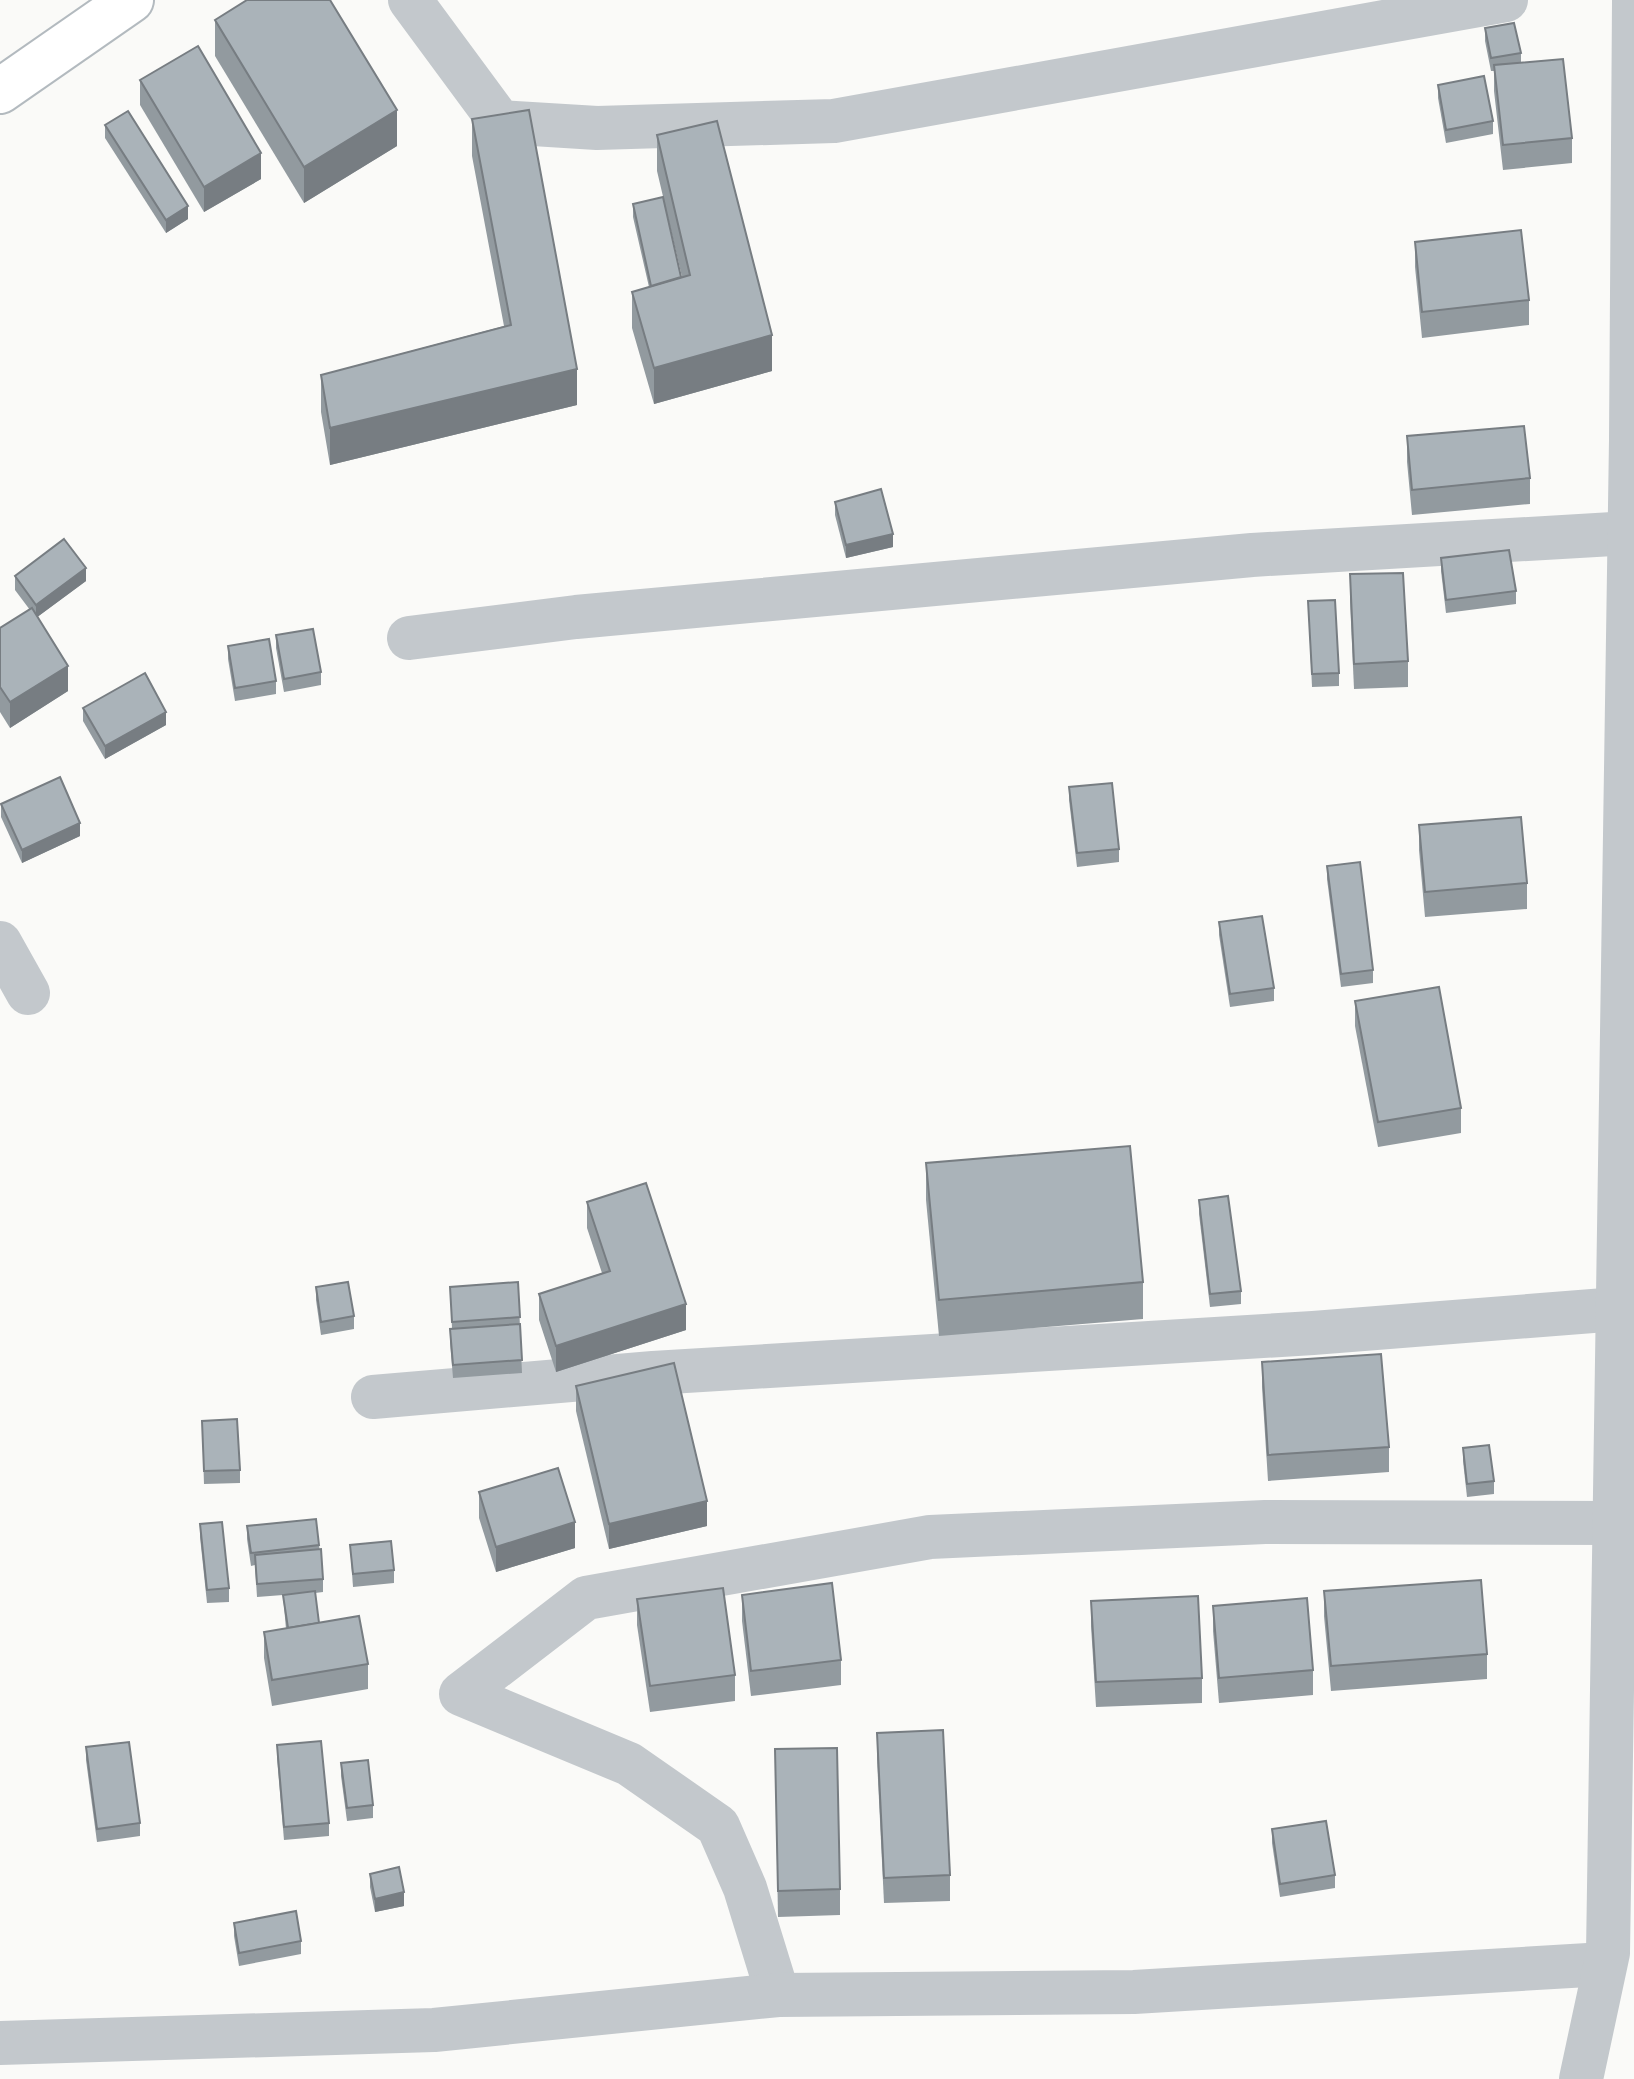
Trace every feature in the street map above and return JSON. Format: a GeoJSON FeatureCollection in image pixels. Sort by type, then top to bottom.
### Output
{"type":"FeatureCollection","features":[{"type":"Feature","properties":{"kind":"main road"},"geometry":{"type":"LineString","coordinates":[[0,91],[131,0]]}},
{"type":"Feature","properties":{"kind":"street"},"geometry":{"type":"LineString","coordinates":[[410,0],[500,122],[597,128],[834,121],[1506,0]]}},
{"type":"Feature","properties":{"kind":"street"},"geometry":{"type":"LineString","coordinates":[[1581,2079],[1608,1953],[1633,440],[1634,1]]}},
{"type":"Feature","properties":{"kind":"street"},"geometry":{"type":"LineString","coordinates":[[409,638],[576,617],[1252,555],[1630,533]]}},
{"type":"Feature","properties":{"kind":"street"},"geometry":{"type":"LineString","coordinates":[[0,943],[28,993]]}},
{"type":"Feature","properties":{"kind":"street"},"geometry":{"type":"LineString","coordinates":[[373,1397],[653,1373],[1313,1333],[1618,1309]]}},
{"type":"Feature","properties":{"kind":"street"},"geometry":{"type":"LineString","coordinates":[[778,1995],[745,1888],[718,1826],[629,1764],[461,1694],[586,1598],[930,1537],[1265,1522],[1614,1523]]}},
{"type":"Feature","properties":{"kind":"street"},"geometry":{"type":"LineString","coordinates":[[0,2043],[434,2030],[778,1995],[1134,1992],[1605,1964]]}},
{"type":"Feature","properties":{"kind":"building"},"geometry":{"type":"Polygon","coordinates":[[[247,0],[330,0],[397,110],[304,167],[215,20],[247,0]]]}},
{"type":"Feature","properties":{"kind":"building"},"geometry":{"type":"Polygon","coordinates":[[[1514,23],[1521,53],[1491,58],[1485,28],[1514,23]]]}},
{"type":"Feature","properties":{"kind":"building"},"geometry":{"type":"Polygon","coordinates":[[[198,46],[261,153],[204,187],[140,80],[198,46]]]}},
{"type":"Feature","properties":{"kind":"building"},"geometry":{"type":"Polygon","coordinates":[[[1563,59],[1572,138],[1503,145],[1494,65],[1563,59]]]}},
{"type":"Feature","properties":{"kind":"building"},"geometry":{"type":"Polygon","coordinates":[[[1484,76],[1493,121],[1446,130],[1438,85],[1484,76]]]}},
{"type":"Feature","properties":{"kind":"building"},"geometry":{"type":"Polygon","coordinates":[[[529,110],[577,369],[330,428],[321,375],[511,325],[472,119],[529,110]]]}},
{"type":"Feature","properties":{"kind":"building"},"geometry":{"type":"Polygon","coordinates":[[[128,111],[188,206],[166,220],[105,125],[128,111]]]}},
{"type":"Feature","properties":{"kind":"building"},"geometry":{"type":"Polygon","coordinates":[[[717,121],[772,335],[654,368],[632,292],[690,275],[657,135],[717,121]]]}},
{"type":"Feature","properties":{"kind":"building"},"geometry":{"type":"Polygon","coordinates":[[[663,197],[681,277],[651,286],[633,204],[663,197]]]}},
{"type":"Feature","properties":{"kind":"building"},"geometry":{"type":"Polygon","coordinates":[[[1521,230],[1529,300],[1422,312],[1415,242],[1521,230]]]}},
{"type":"Feature","properties":{"kind":"building"},"geometry":{"type":"Polygon","coordinates":[[[1524,426],[1530,478],[1412,490],[1407,436],[1524,426]]]}},
{"type":"Feature","properties":{"kind":"building"},"geometry":{"type":"Polygon","coordinates":[[[881,489],[893,534],[846,545],[835,502],[881,489]]]}},
{"type":"Feature","properties":{"kind":"building"},"geometry":{"type":"Polygon","coordinates":[[[64,539],[86,568],[36,605],[15,576],[64,539]]]}},
{"type":"Feature","properties":{"kind":"building"},"geometry":{"type":"Polygon","coordinates":[[[1509,550],[1516,591],[1446,600],[1441,558],[1509,550]]]}},
{"type":"Feature","properties":{"kind":"building"},"geometry":{"type":"Polygon","coordinates":[[[1403,573],[1408,661],[1354,664],[1350,574],[1403,573]]]}},
{"type":"Feature","properties":{"kind":"building"},"geometry":{"type":"Polygon","coordinates":[[[1335,600],[1339,673],[1312,674],[1308,601],[1335,600]]]}},
{"type":"Feature","properties":{"kind":"building"},"geometry":{"type":"Polygon","coordinates":[[[32,608],[68,666],[10,702],[0,687],[0,628],[32,608]]]}},
{"type":"Feature","properties":{"kind":"building"},"geometry":{"type":"Polygon","coordinates":[[[313,629],[321,672],[284,679],[276,635],[313,629]]]}},
{"type":"Feature","properties":{"kind":"building"},"geometry":{"type":"Polygon","coordinates":[[[269,639],[276,681],[235,688],[228,646],[269,639]]]}},
{"type":"Feature","properties":{"kind":"building"},"geometry":{"type":"Polygon","coordinates":[[[145,673],[166,712],[105,746],[83,708],[145,673]]]}},
{"type":"Feature","properties":{"kind":"building"},"geometry":{"type":"Polygon","coordinates":[[[60,777],[80,823],[22,850],[1,804],[60,777]]]}},
{"type":"Feature","properties":{"kind":"building"},"geometry":{"type":"Polygon","coordinates":[[[1112,783],[1119,849],[1077,853],[1069,787],[1112,783]]]}},
{"type":"Feature","properties":{"kind":"building"},"geometry":{"type":"Polygon","coordinates":[[[1521,817],[1527,883],[1425,892],[1419,825],[1521,817]]]}},
{"type":"Feature","properties":{"kind":"building"},"geometry":{"type":"Polygon","coordinates":[[[1360,862],[1373,970],[1341,974],[1327,866],[1360,862]]]}},
{"type":"Feature","properties":{"kind":"building"},"geometry":{"type":"Polygon","coordinates":[[[1262,916],[1274,988],[1230,994],[1219,922],[1262,916]]]}},
{"type":"Feature","properties":{"kind":"building"},"geometry":{"type":"Polygon","coordinates":[[[1439,987],[1461,1108],[1378,1122],[1355,1001],[1439,987]]]}},
{"type":"Feature","properties":{"kind":"building"},"geometry":{"type":"Polygon","coordinates":[[[1130,1146],[1143,1282],[939,1300],[926,1163],[1130,1146]]]}},
{"type":"Feature","properties":{"kind":"building"},"geometry":{"type":"Polygon","coordinates":[[[646,1183],[686,1304],[556,1346],[539,1294],[610,1271],[587,1202],[646,1183]]]}},
{"type":"Feature","properties":{"kind":"building"},"geometry":{"type":"Polygon","coordinates":[[[1228,1196],[1241,1291],[1210,1294],[1199,1200],[1228,1196]]]}},
{"type":"Feature","properties":{"kind":"building"},"geometry":{"type":"Polygon","coordinates":[[[348,1282],[354,1316],[321,1322],[316,1287],[348,1282]]]}},
{"type":"Feature","properties":{"kind":"building"},"geometry":{"type":"Polygon","coordinates":[[[518,1282],[520,1317],[452,1322],[450,1287],[518,1282]]]}},
{"type":"Feature","properties":{"kind":"building"},"geometry":{"type":"Polygon","coordinates":[[[520,1324],[522,1360],[453,1365],[450,1329],[520,1324]]]}},
{"type":"Feature","properties":{"kind":"building"},"geometry":{"type":"Polygon","coordinates":[[[1381,1354],[1389,1447],[1268,1455],[1262,1362],[1381,1354]]]}},
{"type":"Feature","properties":{"kind":"building"},"geometry":{"type":"Polygon","coordinates":[[[674,1363],[707,1501],[609,1524],[576,1386],[674,1363]]]}},
{"type":"Feature","properties":{"kind":"building"},"geometry":{"type":"Polygon","coordinates":[[[237,1419],[240,1470],[204,1471],[202,1421],[237,1419]]]}},
{"type":"Feature","properties":{"kind":"building"},"geometry":{"type":"Polygon","coordinates":[[[1489,1445],[1494,1481],[1467,1484],[1463,1448],[1489,1445]]]}},
{"type":"Feature","properties":{"kind":"building"},"geometry":{"type":"Polygon","coordinates":[[[558,1468],[575,1522],[496,1547],[479,1492],[558,1468]]]}},
{"type":"Feature","properties":{"kind":"building"},"geometry":{"type":"Polygon","coordinates":[[[316,1519],[319,1545],[251,1553],[247,1526],[316,1519]]]}},
{"type":"Feature","properties":{"kind":"building"},"geometry":{"type":"Polygon","coordinates":[[[222,1522],[229,1588],[207,1590],[200,1524],[222,1522]]]}},
{"type":"Feature","properties":{"kind":"building"},"geometry":{"type":"Polygon","coordinates":[[[391,1541],[394,1570],[353,1574],[350,1545],[391,1541]]]}},
{"type":"Feature","properties":{"kind":"building"},"geometry":{"type":"Polygon","coordinates":[[[321,1549],[323,1579],[257,1584],[255,1555],[321,1549]]]}},
{"type":"Feature","properties":{"kind":"building"},"geometry":{"type":"Polygon","coordinates":[[[1481,1580],[1487,1654],[1331,1666],[1324,1591],[1481,1580]]]}},
{"type":"Feature","properties":{"kind":"building"},"geometry":{"type":"Polygon","coordinates":[[[832,1583],[841,1660],[751,1671],[742,1595],[832,1583]]]}},
{"type":"Feature","properties":{"kind":"building"},"geometry":{"type":"Polygon","coordinates":[[[723,1588],[735,1675],[650,1686],[637,1599],[723,1588]]]}},
{"type":"Feature","properties":{"kind":"building"},"geometry":{"type":"Polygon","coordinates":[[[315,1591],[319,1623],[288,1628],[283,1595],[315,1591]]]}},
{"type":"Feature","properties":{"kind":"building"},"geometry":{"type":"Polygon","coordinates":[[[1198,1596],[1202,1678],[1096,1682],[1091,1601],[1198,1596]]]}},
{"type":"Feature","properties":{"kind":"building"},"geometry":{"type":"Polygon","coordinates":[[[1307,1598],[1313,1670],[1219,1678],[1213,1606],[1307,1598]]]}},
{"type":"Feature","properties":{"kind":"building"},"geometry":{"type":"Polygon","coordinates":[[[359,1616],[368,1664],[272,1680],[264,1632],[359,1616]]]}},
{"type":"Feature","properties":{"kind":"building"},"geometry":{"type":"Polygon","coordinates":[[[943,1730],[950,1875],[884,1878],[877,1733],[943,1730]]]}},
{"type":"Feature","properties":{"kind":"building"},"geometry":{"type":"Polygon","coordinates":[[[321,1741],[329,1823],[284,1827],[277,1745],[321,1741]]]}},
{"type":"Feature","properties":{"kind":"building"},"geometry":{"type":"Polygon","coordinates":[[[129,1742],[140,1823],[97,1829],[86,1747],[129,1742]]]}},
{"type":"Feature","properties":{"kind":"building"},"geometry":{"type":"Polygon","coordinates":[[[837,1748],[840,1889],[778,1891],[775,1749],[837,1748]]]}},
{"type":"Feature","properties":{"kind":"building"},"geometry":{"type":"Polygon","coordinates":[[[368,1760],[373,1805],[347,1808],[341,1763],[368,1760]]]}},
{"type":"Feature","properties":{"kind":"building"},"geometry":{"type":"Polygon","coordinates":[[[1326,1821],[1335,1875],[1280,1884],[1272,1829],[1326,1821]]]}},
{"type":"Feature","properties":{"kind":"building"},"geometry":{"type":"Polygon","coordinates":[[[399,1867],[404,1892],[375,1899],[370,1874],[399,1867]]]}},
{"type":"Feature","properties":{"kind":"building"},"geometry":{"type":"Polygon","coordinates":[[[296,1911],[301,1941],[239,1953],[234,1923],[296,1911]]]}}]}
